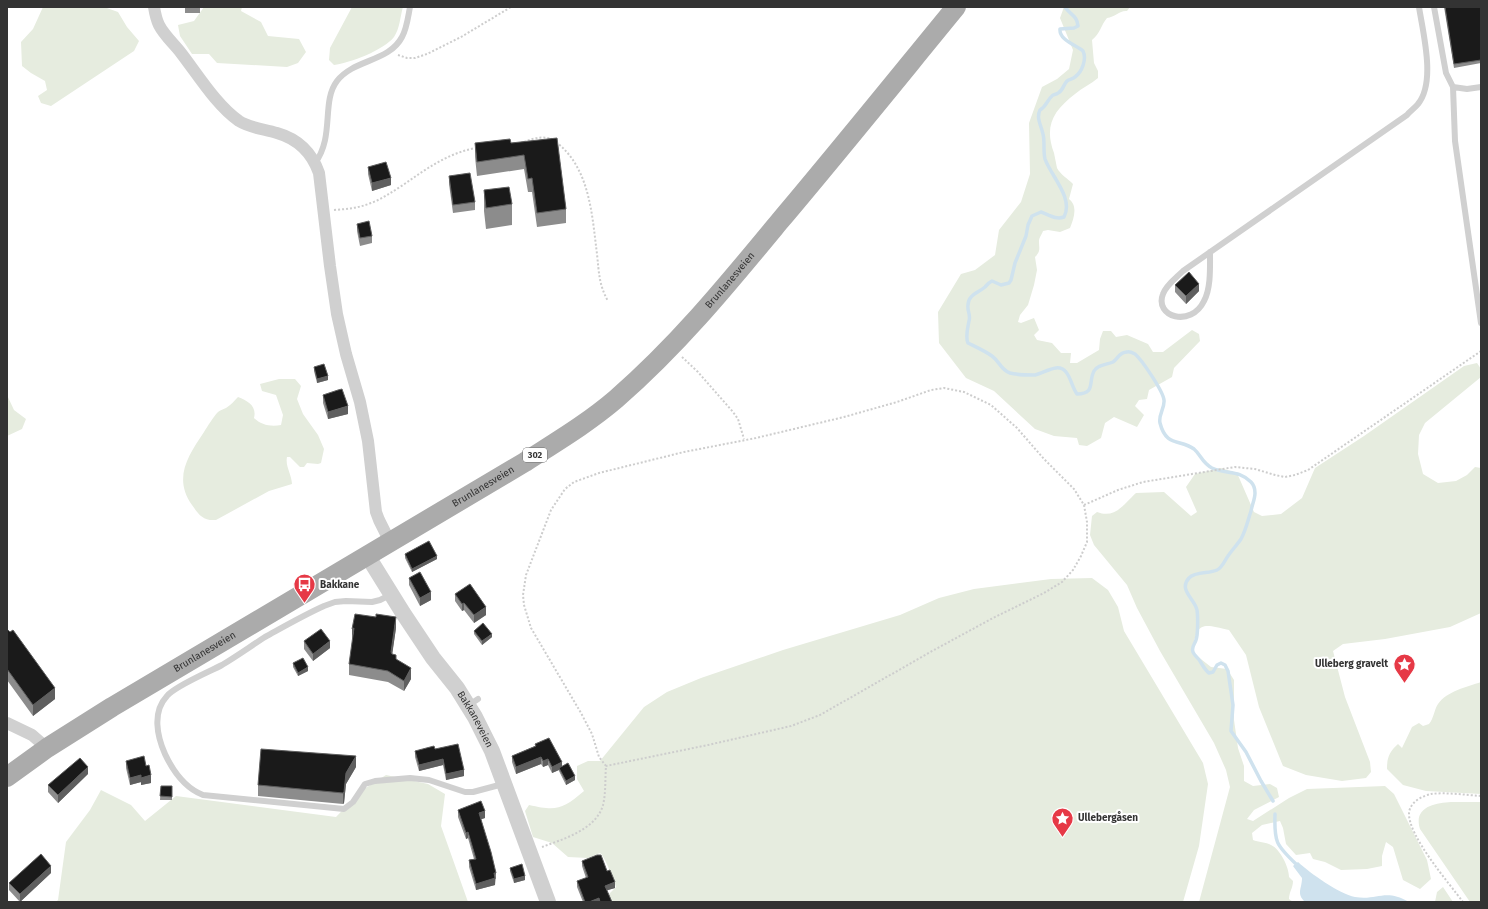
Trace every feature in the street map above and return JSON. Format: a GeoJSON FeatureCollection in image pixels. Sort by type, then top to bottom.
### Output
{"type":"FeatureCollection","features":[{"type":"Feature","properties":{"kind":"main road","name":"Brunlanesveien"},"geometry":{"type":"LineString","coordinates":[[7,777],[47,748],[119,703],[525,462],[615,400],[670,348],[730,282],[956,7]]}},
{"type":"Feature","properties":{"kind":"street"},"geometry":{"type":"LineString","coordinates":[[154,7],[155,17],[164,33],[224,108],[240,121],[250,126],[277,132],[292,139],[302,147],[315,163],[319,174],[337,314],[346,354],[360,402],[368,441],[376,512],[390,542]]}},
{"type":"Feature","properties":{"kind":"street","name":"Bakkaneveien"},"geometry":{"type":"LineString","coordinates":[[367,555],[433,658],[458,688],[474,702],[548,902]]}},
{"type":"Feature","properties":{"kind":"street"},"geometry":{"type":"LineString","coordinates":[[7,723],[32,735],[47,748]]}},
{"type":"Feature","properties":{"kind":"lane"},"geometry":{"type":"LineString","coordinates":[[315,163],[321,155],[324,147],[328,129],[331,94],[336,82],[341,76],[352,68],[391,50],[398,43],[405,30],[410,7]]}},
{"type":"Feature","properties":{"kind":"lane"},"geometry":{"type":"LineString","coordinates":[[1210,252],[1208,288],[1205,300],[1199,310],[1190,316],[1177,318],[1163,307],[1162,295],[1166,287],[1183,271],[1210,252],[1406,115],[1419,103],[1424,92],[1428,76],[1427,58],[1419,7]]}},
{"type":"Feature","properties":{"kind":"lane"},"geometry":{"type":"LineString","coordinates":[[1434,7],[1446,73],[1453,87],[1455,141],[1481,323]]}},
{"type":"Feature","properties":{"kind":"lane"},"geometry":{"type":"LineString","coordinates":[[1453,87],[1467,89],[1481,87]]}},
{"type":"Feature","properties":{"kind":"lane"},"geometry":{"type":"LineString","coordinates":[[392,594],[372,602],[346,601],[335,602],[324,606],[265,637],[223,664],[167,696],[161,704],[158,712],[162,746],[166,756],[186,785],[194,792],[203,795],[344,809],[353,802],[366,784],[375,781],[410,778],[429,780],[465,792],[473,792],[503,783]]}},
{"type":"Feature","properties":{"kind":"path"},"geometry":{"type":"LineString","coordinates":[[391,50],[397,55],[407,58],[415,58],[461,37],[511,7]]}},
{"type":"Feature","properties":{"kind":"path"},"geometry":{"type":"LineString","coordinates":[[520,144],[534,138],[546,137],[552,139],[561,146],[583,176],[589,195],[599,280],[608,301]]}},
{"type":"Feature","properties":{"kind":"path"},"geometry":{"type":"LineString","coordinates":[[324,211],[351,208],[371,203],[387,195],[438,161],[457,152],[478,147]]}},
{"type":"Feature","properties":{"kind":"path"},"geometry":{"type":"LineString","coordinates":[[670,348],[698,372],[733,412],[738,419],[744,439]]}},
{"type":"Feature","properties":{"kind":"path"},"geometry":{"type":"LineString","coordinates":[[1084,505],[1118,490],[1143,482],[1235,467],[1254,469],[1280,476],[1295,475],[1308,470],[1481,351]]}},
{"type":"Feature","properties":{"kind":"path"},"geometry":{"type":"LineString","coordinates":[[530,852],[580,831],[598,817],[605,797],[606,766],[599,757],[592,734],[581,713],[531,628],[524,605],[523,590],[526,575],[551,510],[565,489],[574,482],[587,477],[684,452],[744,439],[756,438],[844,416],[897,402],[931,390],[944,388],[964,392],[992,405],[1017,428],[1044,459],[1074,489],[1084,505],[1087,522],[1087,542],[1081,556],[1073,570],[1062,582],[1044,593],[993,618],[820,715],[791,726],[606,766]]}},
{"type":"Feature","properties":{"kind":"path"},"geometry":{"type":"LineString","coordinates":[[1463,902],[1424,850],[1413,829],[1409,813],[1411,806],[1416,801],[1432,794],[1481,796]]}},
{"type":"Feature","properties":{"kind":"shaded area"},"geometry":{"type":"Polygon","coordinates":[[[43,7],[104,7],[118,12],[127,27],[139,41],[134,51],[51,106],[41,103],[38,96],[47,90],[45,81],[22,66],[21,42],[33,29],[43,7]]]}},
{"type":"Feature","properties":{"kind":"shaded area"},"geometry":{"type":"Polygon","coordinates":[[[204,7],[242,7],[241,11],[261,22],[268,36],[299,39],[306,52],[298,63],[287,67],[217,63],[209,54],[192,54],[180,36],[178,25],[194,21],[204,7]]]}},
{"type":"Feature","properties":{"kind":"shaded area"},"geometry":{"type":"Polygon","coordinates":[[[352,7],[403,7],[398,30],[389,42],[383,47],[366,55],[349,62],[334,65],[329,60],[330,48],[352,7]]]}},
{"type":"Feature","properties":{"kind":"shaded area"},"geometry":{"type":"Polygon","coordinates":[[[1064,7],[1130,7],[1127,11],[1107,18],[1097,35],[1092,40],[1094,63],[1098,71],[1098,78],[1067,100],[1052,120],[1050,135],[1057,168],[1073,184],[1069,199],[1074,205],[1074,216],[1070,228],[1060,232],[1048,230],[1043,231],[1039,240],[1039,251],[1035,257],[1037,270],[1034,285],[1028,305],[1020,315],[1018,322],[1021,323],[1034,318],[1039,330],[1034,335],[1037,340],[1052,343],[1061,353],[1071,353],[1070,363],[1077,363],[1099,350],[1100,339],[1103,331],[1111,331],[1116,337],[1127,335],[1148,344],[1153,352],[1163,352],[1192,330],[1199,334],[1200,341],[1174,368],[1172,377],[1149,390],[1147,399],[1139,400],[1135,406],[1144,415],[1137,427],[1114,417],[1105,423],[1101,438],[1087,446],[1079,445],[1077,438],[1054,436],[1035,429],[994,391],[966,378],[939,343],[938,312],[961,274],[975,270],[995,255],[999,230],[1021,202],[1030,174],[1029,123],[1042,87],[1057,79],[1069,69],[1073,50],[1060,18],[1064,7]]]}},
{"type":"Feature","properties":{"kind":"shaded area"},"geometry":{"type":"Polygon","coordinates":[[[1477,363],[1481,369],[1481,377],[1425,423],[1419,435],[1418,454],[1423,474],[1438,483],[1456,481],[1467,475],[1475,467],[1481,468],[1481,613],[1450,627],[1385,639],[1343,644],[1333,651],[1345,697],[1370,762],[1371,772],[1366,778],[1342,781],[1306,775],[1283,766],[1259,707],[1246,655],[1229,630],[1212,626],[1202,627],[1196,635],[1192,652],[1211,667],[1227,669],[1234,680],[1234,720],[1238,748],[1244,766],[1244,781],[1253,786],[1270,784],[1277,788],[1279,797],[1254,810],[1247,819],[1253,821],[1289,798],[1307,789],[1385,786],[1394,794],[1427,860],[1431,879],[1420,889],[1403,880],[1393,847],[1386,842],[1382,856],[1382,866],[1367,869],[1341,870],[1325,862],[1313,859],[1310,853],[1296,855],[1286,844],[1280,821],[1262,825],[1252,833],[1253,840],[1271,845],[1281,854],[1289,873],[1289,877],[1293,881],[1289,899],[1293,902],[1199,902],[1230,787],[1226,770],[1214,743],[1160,651],[1137,608],[1127,585],[1094,545],[1090,535],[1092,516],[1097,512],[1109,514],[1118,510],[1136,493],[1164,492],[1191,516],[1197,512],[1186,487],[1195,474],[1221,468],[1237,473],[1254,512],[1262,516],[1281,514],[1302,498],[1315,468],[1364,436],[1464,366],[1477,363]]]}},
{"type":"Feature","properties":{"kind":"shaded area"},"geometry":{"type":"Polygon","coordinates":[[[279,379],[295,379],[301,386],[297,399],[303,414],[318,435],[324,449],[321,463],[307,463],[304,467],[300,467],[290,457],[287,457],[287,464],[292,484],[269,491],[216,520],[205,518],[199,514],[186,495],[183,476],[188,459],[216,414],[229,406],[238,397],[251,404],[255,414],[254,418],[260,422],[266,425],[281,425],[283,415],[276,395],[262,391],[260,384],[279,379]]]}},
{"type":"Feature","properties":{"kind":"shaded area"},"geometry":{"type":"Polygon","coordinates":[[[7,395],[14,410],[26,419],[22,429],[7,436],[7,395]]]}},
{"type":"Feature","properties":{"kind":"shaded area"},"geometry":{"type":"Polygon","coordinates":[[[1092,578],[1108,590],[1118,607],[1124,631],[1203,763],[1208,784],[1199,846],[1183,902],[611,902],[609,894],[616,887],[607,863],[600,853],[588,858],[568,857],[552,843],[533,837],[525,811],[529,805],[546,808],[558,807],[570,802],[584,791],[577,779],[577,766],[588,761],[600,761],[644,707],[667,692],[701,678],[783,650],[900,615],[939,598],[974,589],[1051,579],[1092,578]]]}},
{"type":"Feature","properties":{"kind":"shaded area"},"geometry":{"type":"Polygon","coordinates":[[[1481,682],[1481,794],[1426,791],[1403,785],[1387,769],[1388,758],[1392,750],[1398,744],[1402,748],[1412,727],[1419,723],[1423,726],[1429,724],[1438,704],[1447,696],[1458,690],[1481,682]]]}},
{"type":"Feature","properties":{"kind":"shaded area"},"geometry":{"type":"Polygon","coordinates":[[[386,775],[428,784],[445,794],[441,826],[468,902],[56,902],[58,900],[66,842],[90,810],[101,790],[131,805],[145,821],[176,796],[336,817],[361,791],[386,775]]]}},
{"type":"Feature","properties":{"kind":"shaded area"},"geometry":{"type":"Polygon","coordinates":[[[1451,802],[1481,802],[1481,902],[1470,902],[1420,829],[1420,816],[1423,811],[1432,805],[1451,802]]]}},
{"type":"Feature","properties":{"kind":"shaded area"},"geometry":{"type":"Polygon","coordinates":[[[1443,887],[1453,902],[1435,902],[1437,892],[1443,887]]]}},
{"type":"Feature","properties":{"kind":"water"},"geometry":{"type":"Polygon","coordinates":[[[1298,862],[1325,882],[1348,895],[1369,898],[1387,895],[1401,898],[1409,902],[1305,902],[1300,893],[1302,878],[1293,866],[1298,862]]]}},
{"type":"Feature","properties":{"kind":"building"},"geometry":{"type":"Polygon","coordinates":[[[1445,7],[1481,7],[1481,60],[1454,64],[1445,7]]]}},
{"type":"Feature","properties":{"kind":"building"},"geometry":{"type":"Polygon","coordinates":[[[557,138],[566,209],[537,213],[532,178],[528,179],[524,155],[477,162],[475,143],[510,139],[511,143],[557,138]]]}},
{"type":"Feature","properties":{"kind":"building"},"geometry":{"type":"Polygon","coordinates":[[[386,162],[391,178],[372,183],[368,167],[386,162]]]}},
{"type":"Feature","properties":{"kind":"building"},"geometry":{"type":"Polygon","coordinates":[[[470,173],[475,202],[453,205],[449,176],[470,173]]]}},
{"type":"Feature","properties":{"kind":"building"},"geometry":{"type":"Polygon","coordinates":[[[509,187],[512,204],[486,208],[484,190],[509,187]]]}},
{"type":"Feature","properties":{"kind":"building"},"geometry":{"type":"Polygon","coordinates":[[[369,221],[372,236],[360,238],[357,224],[369,221]]]}},
{"type":"Feature","properties":{"kind":"building"},"geometry":{"type":"Polygon","coordinates":[[[1189,272],[1199,284],[1186,296],[1175,285],[1189,272]]]}},
{"type":"Feature","properties":{"kind":"building"},"geometry":{"type":"Polygon","coordinates":[[[324,364],[328,376],[317,379],[314,367],[324,364]]]}},
{"type":"Feature","properties":{"kind":"building"},"geometry":{"type":"Polygon","coordinates":[[[342,389],[348,406],[328,412],[323,395],[342,389]]]}},
{"type":"Feature","properties":{"kind":"building"},"geometry":{"type":"Polygon","coordinates":[[[429,541],[437,556],[412,569],[405,554],[429,541]]]}},
{"type":"Feature","properties":{"kind":"building"},"geometry":{"type":"Polygon","coordinates":[[[420,572],[431,592],[420,598],[409,578],[420,572]]]}},
{"type":"Feature","properties":{"kind":"building"},"geometry":{"type":"Polygon","coordinates":[[[470,584],[486,607],[474,615],[464,603],[462,604],[455,594],[470,584]]]}},
{"type":"Feature","properties":{"kind":"building"},"geometry":{"type":"Polygon","coordinates":[[[355,614],[376,617],[376,614],[396,617],[391,652],[392,654],[396,655],[396,659],[411,668],[404,681],[388,671],[349,664],[355,614]]]}},
{"type":"Feature","properties":{"kind":"building"},"geometry":{"type":"Polygon","coordinates":[[[483,623],[492,634],[482,641],[474,631],[483,623]]]}},
{"type":"Feature","properties":{"kind":"building"},"geometry":{"type":"Polygon","coordinates":[[[7,629],[10,632],[13,630],[55,688],[33,705],[7,669],[7,629]]]}},
{"type":"Feature","properties":{"kind":"building"},"geometry":{"type":"Polygon","coordinates":[[[321,629],[330,641],[313,654],[304,641],[321,629]]]}},
{"type":"Feature","properties":{"kind":"building"},"geometry":{"type":"Polygon","coordinates":[[[303,658],[308,667],[298,673],[293,663],[303,658]]]}},
{"type":"Feature","properties":{"kind":"building"},"geometry":{"type":"Polygon","coordinates":[[[549,738],[562,762],[552,767],[548,759],[543,761],[541,757],[516,767],[512,756],[536,746],[535,744],[549,738]]]}},
{"type":"Feature","properties":{"kind":"building"},"geometry":{"type":"Polygon","coordinates":[[[458,744],[464,770],[446,774],[443,759],[419,765],[415,751],[434,746],[435,749],[458,744]]]}},
{"type":"Feature","properties":{"kind":"building"},"geometry":{"type":"Polygon","coordinates":[[[261,749],[356,756],[346,773],[343,793],[258,785],[261,749]]]}},
{"type":"Feature","properties":{"kind":"building"},"geometry":{"type":"Polygon","coordinates":[[[144,756],[146,766],[149,765],[151,775],[141,778],[141,775],[130,778],[126,761],[144,756]]]}},
{"type":"Feature","properties":{"kind":"building"},"geometry":{"type":"Polygon","coordinates":[[[80,758],[88,767],[58,795],[48,785],[80,758]]]}},
{"type":"Feature","properties":{"kind":"building"},"geometry":{"type":"Polygon","coordinates":[[[568,763],[575,776],[566,781],[559,768],[568,763]]]}},
{"type":"Feature","properties":{"kind":"building"},"geometry":{"type":"Polygon","coordinates":[[[161,786],[172,786],[172,797],[160,796],[161,786]]]}},
{"type":"Feature","properties":{"kind":"building"},"geometry":{"type":"Polygon","coordinates":[[[481,801],[485,811],[479,813],[496,873],[494,873],[495,878],[476,884],[469,860],[476,859],[468,832],[466,833],[458,810],[481,801]]]}},
{"type":"Feature","properties":{"kind":"building"},"geometry":{"type":"Polygon","coordinates":[[[41,854],[51,866],[20,894],[9,883],[41,854]]]}},
{"type":"Feature","properties":{"kind":"building"},"geometry":{"type":"Polygon","coordinates":[[[597,855],[601,855],[607,871],[610,870],[615,882],[605,886],[612,902],[600,902],[599,898],[585,902],[577,881],[588,877],[582,861],[597,855]]]}},
{"type":"Feature","properties":{"kind":"building"},"geometry":{"type":"Polygon","coordinates":[[[522,864],[525,876],[514,879],[510,868],[522,864]]]}},
{"type":"Feature","properties":{"kind":"waterway"},"geometry":{"type":"LineString","coordinates":[[1065,7],[1075,17],[1078,26],[1074,28],[1060,29],[1060,33],[1068,42],[1083,51],[1084,61],[1082,69],[1078,75],[1067,81],[1061,91],[1050,98],[1040,110],[1038,116],[1044,137],[1045,159],[1064,195],[1066,202],[1064,217],[1052,217],[1041,212],[1032,216],[1009,283],[1001,285],[992,281],[974,294],[968,302],[970,317],[967,341],[968,343],[992,356],[1007,372],[1010,373],[1019,375],[1035,375],[1055,368],[1063,369],[1068,374],[1077,394],[1087,392],[1089,390],[1092,375],[1098,367],[1115,361],[1120,354],[1124,352],[1135,354],[1152,376],[1163,396],[1164,406],[1160,423],[1166,436],[1194,449],[1206,464],[1212,468],[1242,475],[1253,484],[1255,498],[1241,539],[1219,569],[1195,574],[1189,578],[1185,587],[1197,610],[1197,634],[1193,652],[1209,673],[1213,672],[1217,665],[1221,663],[1225,665],[1228,671],[1233,705],[1231,731],[1246,752],[1273,801]]}},
{"type":"Feature","properties":{"kind":"waterway"},"geometry":{"type":"LineString","coordinates":[[1275,814],[1275,831],[1280,847],[1296,864]]}},
{"type":"Feature","properties":{"kind":"place","name":"Bakkane"},"geometry":{"type":"Point","coordinates":[305,604]}},
{"type":"Feature","properties":{"kind":"place","name":"Ulleberg gravelt"},"geometry":{"type":"Point","coordinates":[1404,684]}},
{"type":"Feature","properties":{"kind":"place","name":"Ullebergåsen"},"geometry":{"type":"Point","coordinates":[1062,838]}}]}
